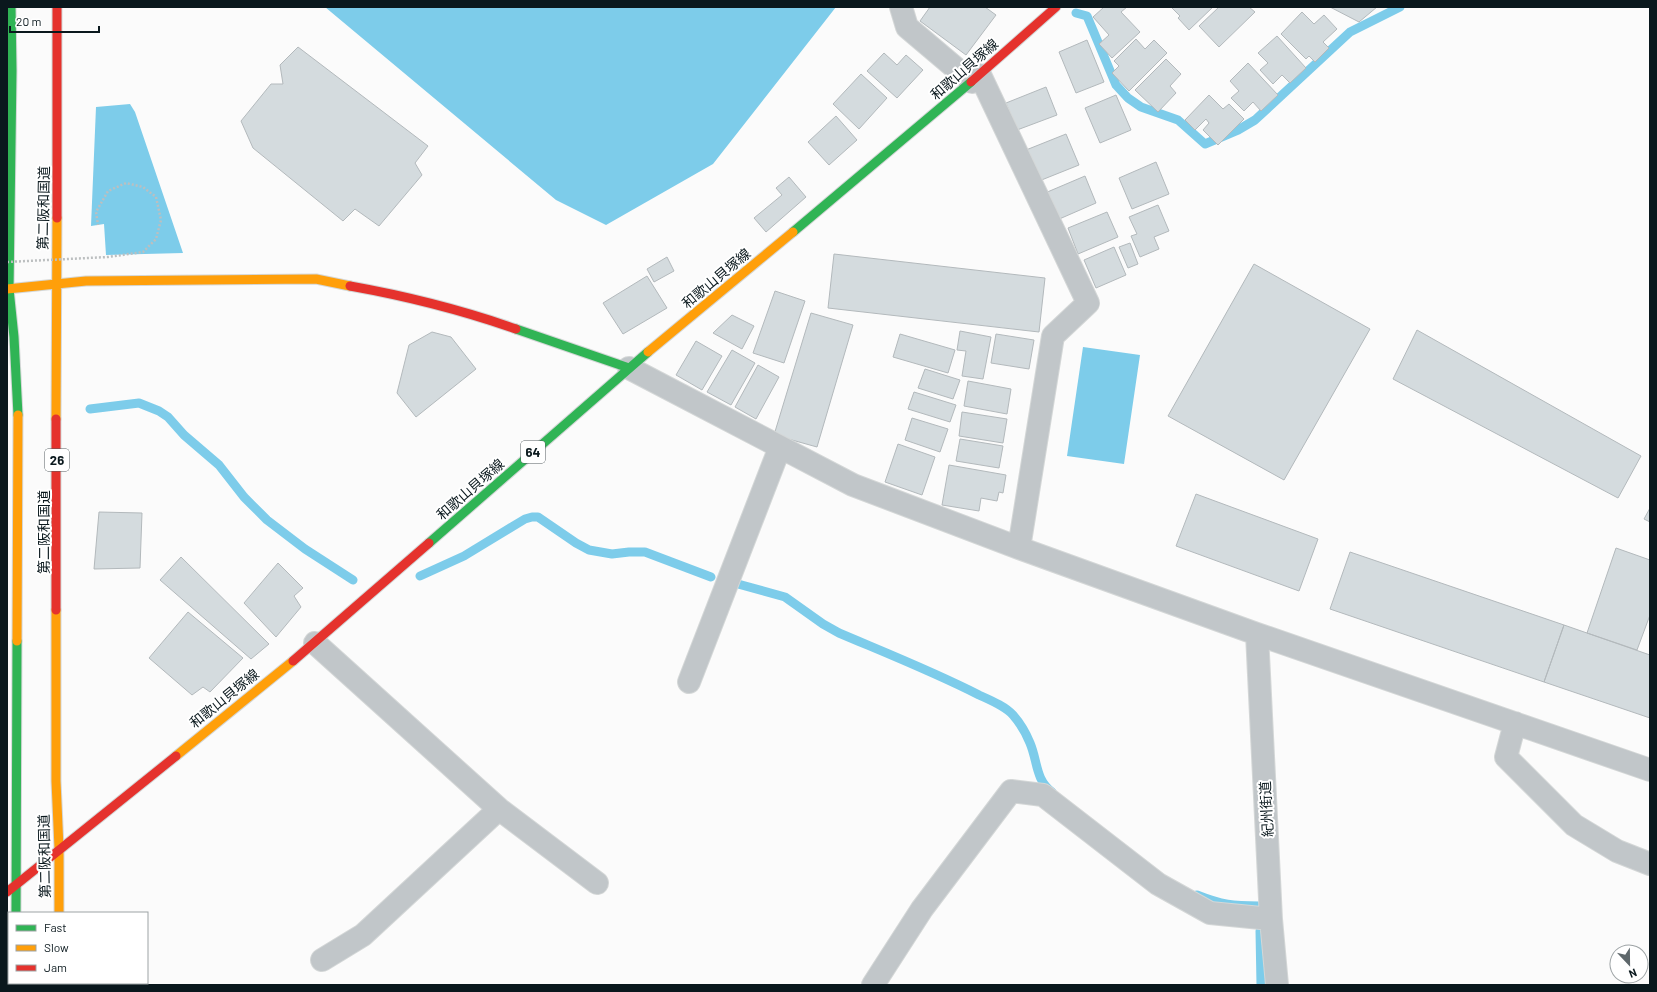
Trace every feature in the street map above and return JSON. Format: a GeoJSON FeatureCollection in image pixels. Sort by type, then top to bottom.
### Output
{"type":"FeatureCollection","features":[{"type":"Feature","properties":{"kind":"main road","name":"第二阪和国道"},"geometry":{"type":"LineString","coordinates":[[11,7],[12,71],[8,289],[14,337],[18,404],[16,912]]}},
{"type":"Feature","properties":{"kind":"main road","name":"第二阪和国道"},"geometry":{"type":"LineString","coordinates":[[57,7],[56,780],[59,848],[59,912]]}},
{"type":"Feature","properties":{"kind":"main road","name":"和歌山貝塚線"},"geometry":{"type":"LineString","coordinates":[[7,892],[59,848],[315,643],[630,368],[976,78],[1056,7]]}},
{"type":"Feature","properties":{"kind":"main road"},"geometry":{"type":"LineString","coordinates":[[8,289],[86,281],[316,279],[389,293],[472,314],[630,368]]}},
{"type":"Feature","properties":{"kind":"street"},"geometry":{"type":"LineString","coordinates":[[901,7],[906,27],[976,78],[1088,303],[1053,336],[1020,548]]}},
{"type":"Feature","properties":{"kind":"street"},"geometry":{"type":"LineString","coordinates":[[630,368],[853,485],[1020,548],[1257,634],[1650,770]]}},
{"type":"Feature","properties":{"kind":"street"},"geometry":{"type":"LineString","coordinates":[[689,682],[780,446]]}},
{"type":"Feature","properties":{"kind":"street","name":"紀州街道"},"geometry":{"type":"LineString","coordinates":[[1257,634],[1271,919],[1277,985]]}},
{"type":"Feature","properties":{"kind":"street"},"geometry":{"type":"LineString","coordinates":[[315,643],[499,809],[597,883]]}},
{"type":"Feature","properties":{"kind":"street"},"geometry":{"type":"LineString","coordinates":[[1515,723],[1506,756],[1574,825],[1617,851],[1650,864]]}},
{"type":"Feature","properties":{"kind":"street"},"geometry":{"type":"LineString","coordinates":[[873,985],[922,909],[1011,791],[1043,794],[1158,884],[1210,912],[1271,919]]}},
{"type":"Feature","properties":{"kind":"street"},"geometry":{"type":"LineString","coordinates":[[322,960],[363,935],[499,809]]}},
{"type":"Feature","properties":{"kind":"path"},"geometry":{"type":"LineString","coordinates":[[7,262],[108,257],[143,252],[156,239],[161,220],[156,197],[143,187],[126,184],[108,191],[96,212],[98,225]]}},
{"type":"Feature","properties":{"kind":"water"},"geometry":{"type":"Polygon","coordinates":[[[325,7],[836,7],[713,164],[606,225],[556,200],[325,7]]]}},
{"type":"Feature","properties":{"kind":"water"},"geometry":{"type":"Polygon","coordinates":[[[130,104],[135,112],[183,253],[106,255],[104,224],[91,226],[96,107],[130,104]]]}},
{"type":"Feature","properties":{"kind":"water"},"geometry":{"type":"Polygon","coordinates":[[[1083,347],[1140,355],[1124,464],[1067,456],[1083,347]]]}},
{"type":"Feature","properties":{"kind":"building"},"geometry":{"type":"Polygon","coordinates":[[[930,7],[985,7],[996,15],[966,55],[920,21],[930,7]]]}},
{"type":"Feature","properties":{"kind":"building"},"geometry":{"type":"Polygon","coordinates":[[[1104,7],[1127,7],[1121,12],[1140,32],[1112,58],[1099,44],[1109,35],[1093,17],[1104,7]]]}},
{"type":"Feature","properties":{"kind":"building"},"geometry":{"type":"Polygon","coordinates":[[[1213,7],[1189,30],[1178,18],[1180,16],[1172,8],[1213,7]]]}},
{"type":"Feature","properties":{"kind":"building"},"geometry":{"type":"Polygon","coordinates":[[[1219,7],[1249,7],[1255,12],[1219,47],[1199,26],[1219,7]]]}},
{"type":"Feature","properties":{"kind":"building"},"geometry":{"type":"Polygon","coordinates":[[[1330,7],[1377,7],[1359,22],[1330,7]]]}},
{"type":"Feature","properties":{"kind":"building"},"geometry":{"type":"Polygon","coordinates":[[[1302,12],[1314,24],[1324,15],[1337,29],[1323,42],[1329,48],[1315,62],[1309,56],[1306,59],[1281,34],[1302,12]]]}},
{"type":"Feature","properties":{"kind":"building"},"geometry":{"type":"Polygon","coordinates":[[[1277,36],[1306,68],[1290,83],[1282,75],[1273,84],[1260,70],[1268,63],[1258,53],[1277,36]]]}},
{"type":"Feature","properties":{"kind":"building"},"geometry":{"type":"Polygon","coordinates":[[[1136,39],[1145,49],[1154,40],[1167,53],[1129,91],[1112,73],[1119,66],[1114,61],[1136,39]]]}},
{"type":"Feature","properties":{"kind":"building"},"geometry":{"type":"Polygon","coordinates":[[[1087,40],[1104,82],[1076,93],[1059,52],[1087,40]]]}},
{"type":"Feature","properties":{"kind":"building"},"geometry":{"type":"Polygon","coordinates":[[[298,47],[428,146],[415,163],[422,175],[379,226],[355,209],[343,221],[253,148],[241,121],[271,84],[283,84],[280,65],[298,47]]]}},
{"type":"Feature","properties":{"kind":"building"},"geometry":{"type":"Polygon","coordinates":[[[884,53],[897,65],[906,55],[923,70],[897,98],[867,71],[884,53]]]}},
{"type":"Feature","properties":{"kind":"building"},"geometry":{"type":"Polygon","coordinates":[[[1166,59],[1181,74],[1170,86],[1176,93],[1158,112],[1135,90],[1166,59]]]}},
{"type":"Feature","properties":{"kind":"building"},"geometry":{"type":"Polygon","coordinates":[[[1248,63],[1278,95],[1261,111],[1253,102],[1244,111],[1231,98],[1239,91],[1230,81],[1248,63]]]}},
{"type":"Feature","properties":{"kind":"building"},"geometry":{"type":"Polygon","coordinates":[[[861,74],[887,98],[859,129],[833,104],[861,74]]]}},
{"type":"Feature","properties":{"kind":"building"},"geometry":{"type":"Polygon","coordinates":[[[1046,87],[1057,115],[1017,130],[1006,103],[1046,87]]]}},
{"type":"Feature","properties":{"kind":"building"},"geometry":{"type":"Polygon","coordinates":[[[1116,95],[1131,130],[1100,143],[1085,108],[1116,95]]]}},
{"type":"Feature","properties":{"kind":"building"},"geometry":{"type":"Polygon","coordinates":[[[1209,95],[1223,109],[1229,104],[1244,119],[1218,145],[1203,130],[1209,123],[1206,119],[1195,130],[1185,120],[1209,95]]]}},
{"type":"Feature","properties":{"kind":"building"},"geometry":{"type":"Polygon","coordinates":[[[836,116],[857,140],[829,165],[808,142],[836,116]]]}},
{"type":"Feature","properties":{"kind":"building"},"geometry":{"type":"Polygon","coordinates":[[[1066,134],[1079,165],[1039,181],[1026,150],[1066,134]]]}},
{"type":"Feature","properties":{"kind":"building"},"geometry":{"type":"Polygon","coordinates":[[[1156,162],[1169,194],[1132,209],[1119,178],[1156,162]]]}},
{"type":"Feature","properties":{"kind":"building"},"geometry":{"type":"Polygon","coordinates":[[[1085,176],[1096,203],[1057,220],[1045,193],[1085,176]]]}},
{"type":"Feature","properties":{"kind":"building"},"geometry":{"type":"Polygon","coordinates":[[[789,177],[806,197],[766,232],[754,218],[782,195],[776,188],[789,177]]]}},
{"type":"Feature","properties":{"kind":"building"},"geometry":{"type":"Polygon","coordinates":[[[1158,205],[1169,231],[1154,237],[1159,249],[1140,257],[1131,236],[1137,234],[1129,217],[1158,205]]]}},
{"type":"Feature","properties":{"kind":"building"},"geometry":{"type":"Polygon","coordinates":[[[1107,212],[1118,237],[1078,254],[1068,228],[1107,212]]]}},
{"type":"Feature","properties":{"kind":"building"},"geometry":{"type":"Polygon","coordinates":[[[1130,243],[1138,264],[1128,268],[1119,247],[1130,243]]]}},
{"type":"Feature","properties":{"kind":"building"},"geometry":{"type":"Polygon","coordinates":[[[1114,247],[1126,275],[1096,288],[1084,260],[1114,247]]]}},
{"type":"Feature","properties":{"kind":"building"},"geometry":{"type":"Polygon","coordinates":[[[834,254],[1045,278],[1039,332],[828,308],[834,254]]]}},
{"type":"Feature","properties":{"kind":"building"},"geometry":{"type":"Polygon","coordinates":[[[667,257],[674,271],[654,282],[647,269],[667,257]]]}},
{"type":"Feature","properties":{"kind":"building"},"geometry":{"type":"Polygon","coordinates":[[[1254,264],[1370,329],[1284,480],[1168,416],[1254,264]]]}},
{"type":"Feature","properties":{"kind":"building"},"geometry":{"type":"Polygon","coordinates":[[[647,276],[667,308],[623,334],[603,303],[647,276]]]}},
{"type":"Feature","properties":{"kind":"building"},"geometry":{"type":"Polygon","coordinates":[[[775,291],[805,301],[784,363],[753,353],[775,291]]]}},
{"type":"Feature","properties":{"kind":"building"},"geometry":{"type":"Polygon","coordinates":[[[811,313],[853,325],[817,447],[774,435],[811,313]]]}},
{"type":"Feature","properties":{"kind":"building"},"geometry":{"type":"Polygon","coordinates":[[[732,315],[754,326],[742,349],[713,333],[732,315]]]}},
{"type":"Feature","properties":{"kind":"building"},"geometry":{"type":"Polygon","coordinates":[[[1417,330],[1641,456],[1618,498],[1393,379],[1417,330]]]}},
{"type":"Feature","properties":{"kind":"building"},"geometry":{"type":"Polygon","coordinates":[[[960,331],[991,337],[983,379],[962,376],[966,351],[957,350],[960,331]]]}},
{"type":"Feature","properties":{"kind":"building"},"geometry":{"type":"Polygon","coordinates":[[[432,332],[451,337],[476,369],[416,417],[397,393],[409,345],[432,332]]]}},
{"type":"Feature","properties":{"kind":"building"},"geometry":{"type":"Polygon","coordinates":[[[900,334],[955,350],[948,373],[893,357],[900,334]]]}},
{"type":"Feature","properties":{"kind":"building"},"geometry":{"type":"Polygon","coordinates":[[[996,334],[1034,340],[1029,369],[991,363],[996,334]]]}},
{"type":"Feature","properties":{"kind":"building"},"geometry":{"type":"Polygon","coordinates":[[[696,341],[722,356],[702,390],[676,375],[696,341]]]}},
{"type":"Feature","properties":{"kind":"building"},"geometry":{"type":"Polygon","coordinates":[[[732,350],[755,363],[731,405],[707,392],[732,350]]]}},
{"type":"Feature","properties":{"kind":"building"},"geometry":{"type":"Polygon","coordinates":[[[758,365],[779,377],[756,419],[735,407],[758,365]]]}},
{"type":"Feature","properties":{"kind":"building"},"geometry":{"type":"Polygon","coordinates":[[[925,369],[960,380],[953,399],[918,388],[925,369]]]}},
{"type":"Feature","properties":{"kind":"building"},"geometry":{"type":"Polygon","coordinates":[[[968,381],[1011,389],[1007,414],[964,406],[968,381]]]}},
{"type":"Feature","properties":{"kind":"building"},"geometry":{"type":"Polygon","coordinates":[[[914,392],[956,405],[950,422],[908,409],[914,392]]]}},
{"type":"Feature","properties":{"kind":"building"},"geometry":{"type":"Polygon","coordinates":[[[962,412],[1007,419],[1003,443],[959,436],[962,412]]]}},
{"type":"Feature","properties":{"kind":"building"},"geometry":{"type":"Polygon","coordinates":[[[912,418],[948,429],[940,452],[905,440],[912,418]]]}},
{"type":"Feature","properties":{"kind":"building"},"geometry":{"type":"Polygon","coordinates":[[[960,439],[1003,446],[999,468],[956,461],[960,439]]]}},
{"type":"Feature","properties":{"kind":"building"},"geometry":{"type":"Polygon","coordinates":[[[898,444],[935,457],[922,495],[885,482],[898,444]]]}},
{"type":"Feature","properties":{"kind":"building"},"geometry":{"type":"Polygon","coordinates":[[[949,465],[1006,475],[1003,493],[999,492],[997,501],[981,498],[979,511],[942,505],[949,465]]]}},
{"type":"Feature","properties":{"kind":"building"},"geometry":{"type":"Polygon","coordinates":[[[1196,494],[1318,539],[1299,591],[1176,546],[1196,494]]]}},
{"type":"Feature","properties":{"kind":"building"},"geometry":{"type":"Polygon","coordinates":[[[1650,508],[1650,522],[1644,519],[1650,508]]]}},
{"type":"Feature","properties":{"kind":"building"},"geometry":{"type":"Polygon","coordinates":[[[99,512],[142,513],[140,568],[94,569],[99,512]]]}},
{"type":"Feature","properties":{"kind":"building"},"geometry":{"type":"Polygon","coordinates":[[[1616,548],[1650,560],[1650,615],[1637,650],[1587,633],[1616,548]]]}},
{"type":"Feature","properties":{"kind":"building"},"geometry":{"type":"Polygon","coordinates":[[[1350,552],[1564,625],[1544,682],[1330,609],[1350,552]]]}},
{"type":"Feature","properties":{"kind":"building"},"geometry":{"type":"Polygon","coordinates":[[[181,557],[269,644],[251,659],[160,580],[181,557]]]}},
{"type":"Feature","properties":{"kind":"building"},"geometry":{"type":"Polygon","coordinates":[[[278,563],[303,588],[294,596],[301,607],[276,637],[244,603],[278,563]]]}},
{"type":"Feature","properties":{"kind":"building"},"geometry":{"type":"Polygon","coordinates":[[[188,612],[243,658],[210,692],[203,687],[192,695],[149,658],[188,612]]]}},
{"type":"Feature","properties":{"kind":"building"},"geometry":{"type":"Polygon","coordinates":[[[1564,625],[1650,655],[1650,718],[1544,682],[1564,625]]]}},
{"type":"Feature","properties":{"kind":"waterway"},"geometry":{"type":"LineString","coordinates":[[1076,13],[1087,16],[1116,85],[1128,98],[1141,107],[1178,120],[1205,144],[1238,130],[1255,120],[1350,32],[1400,7]]}},
{"type":"Feature","properties":{"kind":"waterway"},"geometry":{"type":"LineString","coordinates":[[90,409],[139,403],[159,411],[168,417],[184,435],[219,465],[244,497],[267,520],[305,549],[353,580]]}},
{"type":"Feature","properties":{"kind":"waterway"},"geometry":{"type":"LineString","coordinates":[[420,576],[464,556],[525,519],[538,517],[589,550],[612,554],[645,552],[711,577]]}},
{"type":"Feature","properties":{"kind":"waterway"},"geometry":{"type":"LineString","coordinates":[[738,584],[785,597],[823,624],[839,633],[945,678],[1006,709],[1016,718],[1025,732],[1033,750],[1040,776],[1052,792]]}},
{"type":"Feature","properties":{"kind":"waterway"},"geometry":{"type":"LineString","coordinates":[[1197,895],[1228,904],[1259,906]]}},
{"type":"Feature","properties":{"kind":"waterway"},"geometry":{"type":"LineString","coordinates":[[1260,931],[1261,985]]}},
{"type":"Feature","properties":{"kind":"traffic: fast"},"geometry":{"type":"LineString","coordinates":[[11,7],[12,71],[9,289],[14,337],[18,415]]}},
{"type":"Feature","properties":{"kind":"traffic: fast"},"geometry":{"type":"LineString","coordinates":[[793,232],[971,82]]}},
{"type":"Feature","properties":{"kind":"traffic: fast"},"geometry":{"type":"LineString","coordinates":[[516,329],[629,368]]}},
{"type":"Feature","properties":{"kind":"traffic: fast"},"geometry":{"type":"LineString","coordinates":[[429,543],[648,352]]}},
{"type":"Feature","properties":{"kind":"traffic: fast"},"geometry":{"type":"LineString","coordinates":[[16,912],[17,641]]}},
{"type":"Feature","properties":{"kind":"traffic: slow"},"geometry":{"type":"LineString","coordinates":[[56,419],[57,218]]}},
{"type":"Feature","properties":{"kind":"traffic: slow"},"geometry":{"type":"LineString","coordinates":[[648,352],[793,232]]}},
{"type":"Feature","properties":{"kind":"traffic: slow"},"geometry":{"type":"LineString","coordinates":[[7,289],[86,281],[316,279],[350,286]]}},
{"type":"Feature","properties":{"kind":"traffic: slow"},"geometry":{"type":"LineString","coordinates":[[17,641],[18,415]]}},
{"type":"Feature","properties":{"kind":"traffic: slow"},"geometry":{"type":"LineString","coordinates":[[56,610],[56,781],[59,848],[59,912]]}},
{"type":"Feature","properties":{"kind":"traffic: slow"},"geometry":{"type":"LineString","coordinates":[[176,756],[293,661]]}},
{"type":"Feature","properties":{"kind":"traffic: jam"},"geometry":{"type":"LineString","coordinates":[[57,7],[57,218]]}},
{"type":"Feature","properties":{"kind":"traffic: jam"},"geometry":{"type":"LineString","coordinates":[[971,82],[1056,7]]}},
{"type":"Feature","properties":{"kind":"traffic: jam"},"geometry":{"type":"LineString","coordinates":[[350,286],[434,304],[516,329]]}},
{"type":"Feature","properties":{"kind":"traffic: jam"},"geometry":{"type":"LineString","coordinates":[[56,419],[56,610]]}},
{"type":"Feature","properties":{"kind":"traffic: jam"},"geometry":{"type":"LineString","coordinates":[[293,661],[429,543]]}},
{"type":"Feature","properties":{"kind":"traffic: jam"},"geometry":{"type":"LineString","coordinates":[[7,892],[176,756]]}}]}
